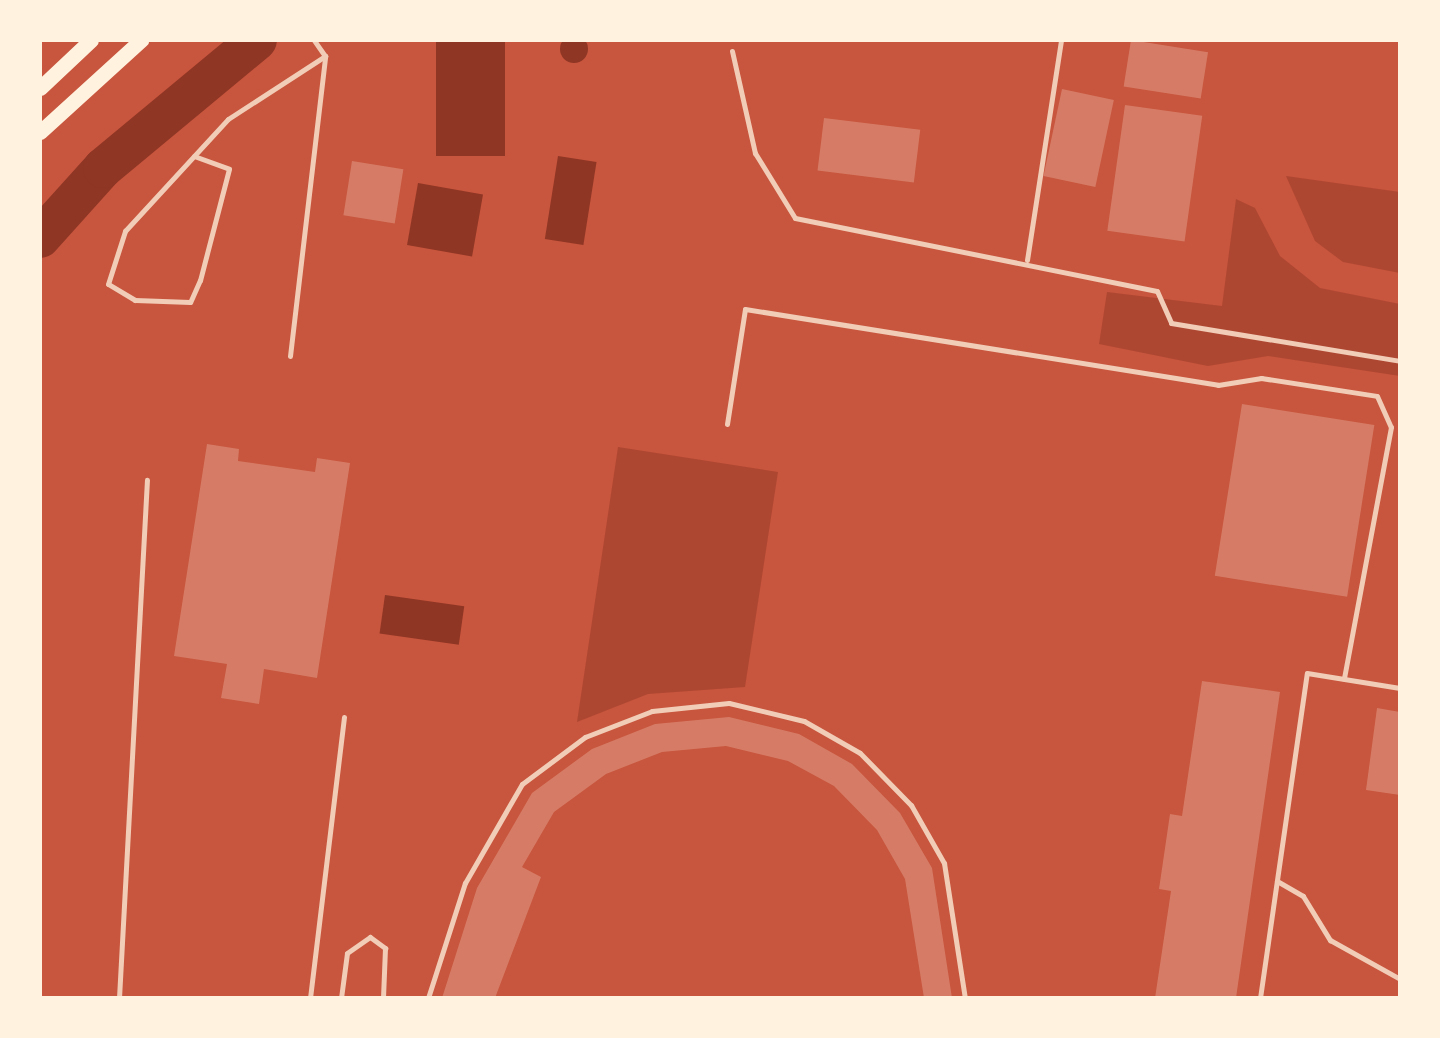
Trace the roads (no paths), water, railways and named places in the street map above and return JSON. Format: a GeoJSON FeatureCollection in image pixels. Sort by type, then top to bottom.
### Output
{"type":"FeatureCollection","features":[{"type":"Feature","properties":{"kind":"main road"},"geometry":{"type":"LineString","coordinates":[[40,88],[91,40]]}},
{"type":"Feature","properties":{"kind":"main road"},"geometry":{"type":"LineString","coordinates":[[40,132],[141,40]]}},
{"type":"Feature","properties":{"kind":"lane"},"geometry":{"type":"LineString","coordinates":[[290,356],[324,56],[314,40]]}},
{"type":"Feature","properties":{"kind":"lane"},"geometry":{"type":"LineString","coordinates":[[1027,260],[1061,40]]}},
{"type":"Feature","properties":{"kind":"lane"},"geometry":{"type":"LineString","coordinates":[[732,51],[755,153],[794,218],[1027,260],[1157,291],[1171,323],[1400,361]]}},
{"type":"Feature","properties":{"kind":"lane"},"geometry":{"type":"LineString","coordinates":[[194,156],[229,169],[200,280],[190,302],[135,300],[108,284],[110,262],[194,156],[254,98],[324,56]]}},
{"type":"Feature","properties":{"kind":"lane"},"geometry":{"type":"LineString","coordinates":[[727,424],[745,309],[1218,384],[1261,378],[1377,396],[1391,427],[1344,679]]}},
{"type":"Feature","properties":{"kind":"lane"},"geometry":{"type":"LineString","coordinates":[[119,998],[147,480]]}},
{"type":"Feature","properties":{"kind":"lane"},"geometry":{"type":"LineString","coordinates":[[1260,998],[1307,673],[1400,688]]}},
{"type":"Feature","properties":{"kind":"lane"},"geometry":{"type":"LineString","coordinates":[[428,998],[465,882],[522,784],[585,737],[652,711],[730,703],[804,721],[860,753],[911,805],[944,863],[966,998]]}},
{"type":"Feature","properties":{"kind":"lane"},"geometry":{"type":"LineString","coordinates":[[310,998],[344,716]]}},
{"type":"Feature","properties":{"kind":"lane"},"geometry":{"type":"LineString","coordinates":[[1276,882],[1303,896],[1330,940],[1400,979]]}},
{"type":"Feature","properties":{"kind":"lane"},"geometry":{"type":"LineString","coordinates":[[341,998],[347,952],[370,936],[385,948],[383,998]]}},
{"type":"Feature","properties":{"kind":"waterway"},"geometry":{"type":"LineString","coordinates":[[40,238],[103,168],[257,40]]}}]}
